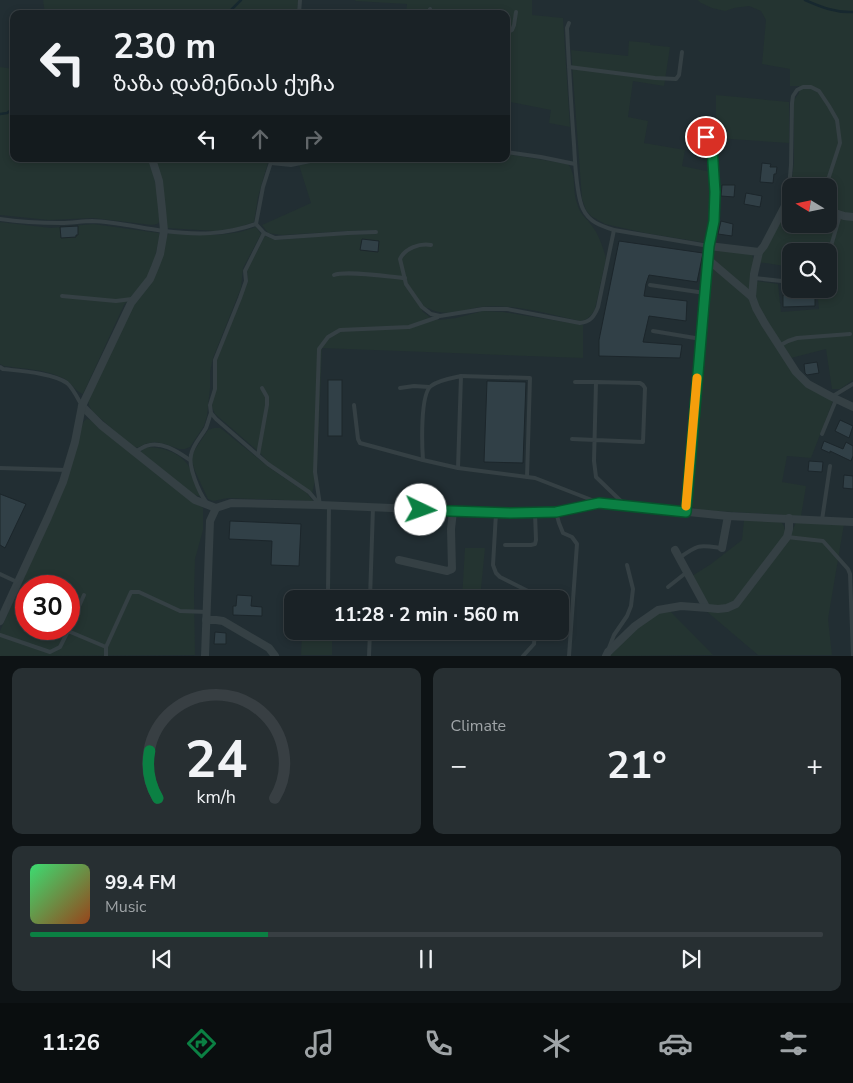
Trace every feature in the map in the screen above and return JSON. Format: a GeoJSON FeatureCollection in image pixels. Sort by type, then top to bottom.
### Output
{"type":"FeatureCollection","features":[{"type":"Feature","properties":{"kind":"street"},"geometry":{"type":"LineString","coordinates":[[21,575],[63,482],[75,442],[82,406],[131,303],[150,279],[160,254],[164,231],[159,181],[153,162]]}},
{"type":"Feature","properties":{"kind":"street"},"geometry":{"type":"LineString","coordinates":[[752,297],[759,252],[782,213]]}},
{"type":"Feature","properties":{"kind":"street"},"geometry":{"type":"LineString","coordinates":[[840,215],[853,217]]}},
{"type":"Feature","properties":{"kind":"street"},"geometry":{"type":"LineString","coordinates":[[686,512],[709,246],[759,252]]}},
{"type":"Feature","properties":{"kind":"street"},"geometry":{"type":"LineString","coordinates":[[707,261],[711,262],[752,297],[765,324],[796,372],[808,384],[853,407]]}},
{"type":"Feature","properties":{"kind":"street"},"geometry":{"type":"LineString","coordinates":[[82,406],[101,425],[195,500],[216,508]]}},
{"type":"Feature","properties":{"kind":"street"},"geometry":{"type":"LineString","coordinates":[[204,656],[210,520],[216,508],[231,503],[329,505],[453,511],[556,512],[599,503],[728,516],[853,522]]}},
{"type":"Feature","properties":{"kind":"street"},"geometry":{"type":"LineString","coordinates":[[400,560],[447,571],[452,569],[451,530],[453,511]]}},
{"type":"Feature","properties":{"kind":"street"},"geometry":{"type":"LineString","coordinates":[[722,548],[728,516]]}},
{"type":"Feature","properties":{"kind":"street"},"geometry":{"type":"LineString","coordinates":[[607,654],[636,626],[658,610],[674,607],[718,609],[736,604],[787,537],[789,518]]}},
{"type":"Feature","properties":{"kind":"street"},"geometry":{"type":"LineString","coordinates":[[677,554],[706,608]]}},
{"type":"Feature","properties":{"kind":"street"},"geometry":{"type":"LineString","coordinates":[[0,621],[15,588]]}},
{"type":"Feature","properties":{"kind":"street"},"geometry":{"type":"LineString","coordinates":[[206,616],[223,621],[269,648],[275,656]]}},
{"type":"Feature","properties":{"kind":"lane"},"geometry":{"type":"LineString","coordinates":[[510,31],[514,25],[516,12]]}},
{"type":"Feature","properties":{"kind":"lane"},"geometry":{"type":"LineString","coordinates":[[569,23],[567,28],[575,164],[580,201],[583,210],[592,221],[614,230],[709,246],[714,221],[712,147],[706,137],[695,133]]}},
{"type":"Feature","properties":{"kind":"lane"},"geometry":{"type":"LineString","coordinates":[[569,67],[672,80],[676,79],[679,74],[682,52]]}},
{"type":"Feature","properties":{"kind":"lane"},"geometry":{"type":"LineString","coordinates":[[790,178],[793,96],[797,90],[803,87],[811,87],[819,91],[837,120],[840,143],[829,178]]}},
{"type":"Feature","properties":{"kind":"lane"},"geometry":{"type":"LineString","coordinates":[[510,152],[541,156],[575,164]]}},
{"type":"Feature","properties":{"kind":"lane"},"geometry":{"type":"LineString","coordinates":[[256,224],[263,187],[271,162]]}},
{"type":"Feature","properties":{"kind":"lane"},"geometry":{"type":"LineString","coordinates":[[276,162],[291,165],[306,162]]}},
{"type":"Feature","properties":{"kind":"lane"},"geometry":{"type":"LineString","coordinates":[[832,243],[840,215]]}},
{"type":"Feature","properties":{"kind":"lane"},"geometry":{"type":"LineString","coordinates":[[0,219],[24,223],[90,221],[118,223],[164,231],[216,233],[239,230],[256,224]]}},
{"type":"Feature","properties":{"kind":"lane"},"geometry":{"type":"LineString","coordinates":[[256,224],[264,233],[274,238],[376,232]]}},
{"type":"Feature","properties":{"kind":"lane"},"geometry":{"type":"LineString","coordinates":[[320,505],[315,472],[319,349],[328,337],[340,330],[409,327],[440,316],[483,309],[497,309],[580,323],[585,322],[595,316],[598,308],[614,230]]}},
{"type":"Feature","properties":{"kind":"lane"},"geometry":{"type":"LineString","coordinates":[[208,504],[202,495],[190,464],[191,454],[195,444],[207,427],[211,413],[210,404],[215,389],[215,360],[246,281],[245,271],[264,233]]}},
{"type":"Feature","properties":{"kind":"lane"},"geometry":{"type":"LineString","coordinates":[[431,245],[424,244],[408,250],[402,254],[400,259],[406,284],[422,307],[431,314],[440,316]]}},
{"type":"Feature","properties":{"kind":"lane"},"geometry":{"type":"LineString","coordinates":[[334,275],[348,273],[405,278]]}},
{"type":"Feature","properties":{"kind":"lane"},"geometry":{"type":"LineString","coordinates":[[754,278],[782,281]]}},
{"type":"Feature","properties":{"kind":"lane"},"geometry":{"type":"LineString","coordinates":[[650,285],[705,293]]}},
{"type":"Feature","properties":{"kind":"lane"},"geometry":{"type":"LineString","coordinates":[[62,296],[116,301],[135,297]]}},
{"type":"Feature","properties":{"kind":"lane"},"geometry":{"type":"LineString","coordinates":[[653,331],[700,339]]}},
{"type":"Feature","properties":{"kind":"lane"},"geometry":{"type":"LineString","coordinates":[[780,346],[797,338],[850,334]]}},
{"type":"Feature","properties":{"kind":"lane"},"geometry":{"type":"LineString","coordinates":[[0,367],[2,369],[56,378],[68,384],[82,406]]}},
{"type":"Feature","properties":{"kind":"lane"},"geometry":{"type":"LineString","coordinates":[[458,468],[461,376]]}},
{"type":"Feature","properties":{"kind":"lane"},"geometry":{"type":"LineString","coordinates":[[424,460],[422,439],[424,401],[429,387],[436,383],[461,376],[530,378],[527,477]]}},
{"type":"Feature","properties":{"kind":"lane"},"geometry":{"type":"LineString","coordinates":[[572,439],[643,442],[645,388],[643,385],[640,383],[575,382]]}},
{"type":"Feature","properties":{"kind":"lane"},"geometry":{"type":"LineString","coordinates":[[596,382],[594,440],[596,477],[626,506]]}},
{"type":"Feature","properties":{"kind":"lane"},"geometry":{"type":"LineString","coordinates":[[822,434],[834,398],[853,384]]}},
{"type":"Feature","properties":{"kind":"lane"},"geometry":{"type":"LineString","coordinates":[[400,388],[414,386],[429,387]]}},
{"type":"Feature","properties":{"kind":"lane"},"geometry":{"type":"LineString","coordinates":[[258,455],[267,405],[267,397],[262,388]]}},
{"type":"Feature","properties":{"kind":"lane"},"geometry":{"type":"LineString","coordinates":[[354,405],[360,443],[458,468],[535,478],[599,503]]}},
{"type":"Feature","properties":{"kind":"lane"},"geometry":{"type":"LineString","coordinates":[[211,413],[268,464],[309,492],[320,505]]}},
{"type":"Feature","properties":{"kind":"lane"},"geometry":{"type":"LineString","coordinates":[[135,452],[153,444],[163,445],[190,460]]}},
{"type":"Feature","properties":{"kind":"lane"},"geometry":{"type":"LineString","coordinates":[[822,520],[830,466]]}},
{"type":"Feature","properties":{"kind":"lane"},"geometry":{"type":"LineString","coordinates":[[0,468],[66,470]]}},
{"type":"Feature","properties":{"kind":"lane"},"geometry":{"type":"LineString","coordinates":[[328,590],[329,505]]}},
{"type":"Feature","properties":{"kind":"lane"},"geometry":{"type":"LineString","coordinates":[[370,590],[373,507]]}},
{"type":"Feature","properties":{"kind":"lane"},"geometry":{"type":"LineString","coordinates":[[496,512],[494,565],[496,573],[500,578],[526,590]]}},
{"type":"Feature","properties":{"kind":"lane"},"geometry":{"type":"LineString","coordinates":[[505,545],[534,544],[536,540],[536,512]]}},
{"type":"Feature","properties":{"kind":"lane"},"geometry":{"type":"LineString","coordinates":[[556,512],[563,533],[572,537],[577,544],[569,656]]}},
{"type":"Feature","properties":{"kind":"lane"},"geometry":{"type":"LineString","coordinates":[[787,537],[823,541],[848,569],[850,574],[853,656]]}},
{"type":"Feature","properties":{"kind":"lane"},"geometry":{"type":"LineString","coordinates":[[677,554],[700,545],[722,548]]}},
{"type":"Feature","properties":{"kind":"lane"},"geometry":{"type":"LineString","coordinates":[[607,654],[614,634],[627,616],[631,606],[633,590],[627,565]]}},
{"type":"Feature","properties":{"kind":"lane"},"geometry":{"type":"LineString","coordinates":[[668,587],[687,572]]}},
{"type":"Feature","properties":{"kind":"lane"},"geometry":{"type":"LineString","coordinates":[[0,574],[15,581]]}},
{"type":"Feature","properties":{"kind":"lane"},"geometry":{"type":"LineString","coordinates":[[106,656],[106,647],[131,592],[139,592],[180,611],[206,616]]}},
{"type":"Feature","properties":{"kind":"lane"},"geometry":{"type":"LineString","coordinates":[[80,604],[84,595]]}},
{"type":"Feature","properties":{"kind":"lane"},"geometry":{"type":"LineString","coordinates":[[0,635],[50,652],[60,647],[64,640]]}},
{"type":"Feature","properties":{"kind":"lane"},"geometry":{"type":"LineString","coordinates":[[80,636],[106,647]]}},
{"type":"Feature","properties":{"kind":"lane"},"geometry":{"type":"LineString","coordinates":[[369,656],[370,640]]}},
{"type":"Feature","properties":{"kind":"lane"},"geometry":{"type":"LineString","coordinates":[[523,656],[534,644],[535,640]]}},
{"type":"Feature","properties":{"kind":"shaded area"},"geometry":{"type":"Polygon","coordinates":[[[43,0],[298,0],[297,10],[44,10],[43,0]]]}},
{"type":"Feature","properties":{"kind":"shaded area"},"geometry":{"type":"Polygon","coordinates":[[[532,0],[532,15],[563,18],[570,127],[549,123],[551,110],[510,102],[510,10],[406,10],[407,4],[355,1],[532,0]]]}},
{"type":"Feature","properties":{"kind":"shaded area"},"geometry":{"type":"Polygon","coordinates":[[[698,0],[853,0],[853,215],[838,212],[838,178],[792,178],[794,163],[794,100],[799,93],[799,86],[790,86],[790,69],[762,64],[766,20],[761,11],[749,6],[725,11],[701,3],[698,0]]]}},
{"type":"Feature","properties":{"kind":"shaded area"},"geometry":{"type":"Polygon","coordinates":[[[629,41],[670,47],[664,86],[633,81],[628,117],[648,121],[644,143],[685,150],[682,166],[711,172],[712,208],[707,243],[645,233],[605,224],[591,216],[586,210],[582,199],[571,50],[628,56],[629,41]]]}},
{"type":"Feature","properties":{"kind":"shaded area"},"geometry":{"type":"Polygon","coordinates":[[[0,67],[10,68],[10,162],[149,162],[158,197],[160,221],[152,225],[93,218],[49,220],[0,215],[0,67]]]}},
{"type":"Feature","properties":{"kind":"shaded area"},"geometry":{"type":"Polygon","coordinates":[[[716,95],[789,102],[789,143],[716,138],[716,95]]]}},
{"type":"Feature","properties":{"kind":"shaded area"},"geometry":{"type":"Polygon","coordinates":[[[510,155],[568,164],[571,169],[578,207],[596,233],[606,259],[595,309],[592,314],[585,320],[580,321],[530,310],[492,306],[447,313],[428,308],[422,311],[431,318],[439,320],[483,311],[503,312],[583,325],[583,358],[322,348],[317,471],[312,494],[267,461],[215,414],[212,407],[217,359],[248,281],[247,270],[265,236],[276,240],[376,234],[377,230],[282,235],[268,233],[262,225],[311,203],[299,165],[314,162],[510,162],[510,155]]]}},
{"type":"Feature","properties":{"kind":"shaded area"},"geometry":{"type":"Polygon","coordinates":[[[155,162],[268,162],[258,197],[254,222],[236,228],[216,231],[166,228],[155,162]]]}},
{"type":"Feature","properties":{"kind":"shaded area"},"geometry":{"type":"Polygon","coordinates":[[[782,216],[782,233],[837,233],[838,216],[853,219],[853,380],[840,389],[832,389],[826,349],[791,358],[758,308],[756,295],[756,281],[778,284],[781,312],[819,309],[818,298],[837,298],[837,243],[782,243],[782,266],[758,262],[782,216]]]}},
{"type":"Feature","properties":{"kind":"shaded area"},"geometry":{"type":"Polygon","coordinates":[[[0,222],[51,228],[93,224],[159,233],[154,262],[146,280],[124,305],[83,394],[65,379],[58,376],[43,371],[0,364],[0,222]]]}},
{"type":"Feature","properties":{"kind":"shaded area"},"geometry":{"type":"Polygon","coordinates":[[[256,227],[261,234],[243,268],[241,288],[213,358],[210,372],[207,416],[204,426],[190,447],[185,449],[155,442],[134,448],[92,411],[88,398],[130,309],[144,292],[166,237],[169,233],[218,235],[240,232],[256,227]]]}},
{"type":"Feature","properties":{"kind":"shaded area"},"geometry":{"type":"Polygon","coordinates":[[[712,249],[751,252],[754,260],[750,303],[789,365],[833,401],[811,458],[787,456],[782,482],[806,486],[801,516],[697,510],[691,502],[712,249]]]}},
{"type":"Feature","properties":{"kind":"shaded area"},"geometry":{"type":"Polygon","coordinates":[[[87,419],[96,422],[203,508],[203,530],[195,559],[195,655],[0,656],[0,631],[15,598],[15,640],[80,640],[80,575],[25,575],[62,493],[81,428],[87,419]]]}},
{"type":"Feature","properties":{"kind":"shaded area"},"geometry":{"type":"Polygon","coordinates":[[[214,428],[223,430],[270,468],[307,493],[313,501],[228,498],[213,501],[208,499],[195,471],[192,454],[208,430],[214,428]]]}},
{"type":"Feature","properties":{"kind":"shaded area"},"geometry":{"type":"Polygon","coordinates":[[[146,447],[166,450],[177,454],[183,459],[191,469],[201,497],[190,493],[139,453],[146,447]]]}},
{"type":"Feature","properties":{"kind":"shaded area"},"geometry":{"type":"Polygon","coordinates":[[[744,520],[779,521],[784,525],[785,535],[734,602],[726,606],[708,606],[692,576],[742,540],[744,520]]]}},
{"type":"Feature","properties":{"kind":"shaded area"},"geometry":{"type":"Polygon","coordinates":[[[796,522],[844,524],[828,619],[832,655],[758,655],[705,610],[732,608],[791,534],[796,522]]]}},
{"type":"Feature","properties":{"kind":"shaded area"},"geometry":{"type":"Polygon","coordinates":[[[465,548],[485,548],[481,590],[463,590],[465,548]]]}},
{"type":"Feature","properties":{"kind":"shaded area"},"geometry":{"type":"Polygon","coordinates":[[[669,610],[713,655],[609,656],[655,614],[669,610]]]}},
{"type":"Feature","properties":{"kind":"shaded area"},"geometry":{"type":"Polygon","coordinates":[[[302,640],[332,640],[332,655],[301,655],[302,640]]]}},
{"type":"Feature","properties":{"kind":"building"},"geometry":{"type":"Polygon","coordinates":[[[762,163],[771,164],[770,167],[777,167],[773,183],[760,182],[762,163]]]}},
{"type":"Feature","properties":{"kind":"building"},"geometry":{"type":"Polygon","coordinates":[[[722,185],[735,185],[734,197],[721,196],[722,185]]]}},
{"type":"Feature","properties":{"kind":"building"},"geometry":{"type":"Polygon","coordinates":[[[746,193],[762,196],[760,207],[744,204],[746,193]]]}},
{"type":"Feature","properties":{"kind":"building"},"geometry":{"type":"Polygon","coordinates":[[[721,221],[733,224],[732,236],[718,234],[721,221]]]}},
{"type":"Feature","properties":{"kind":"building"},"geometry":{"type":"Polygon","coordinates":[[[78,226],[78,235],[76,237],[61,238],[60,227],[78,226]]]}},
{"type":"Feature","properties":{"kind":"building"},"geometry":{"type":"Polygon","coordinates":[[[362,239],[379,241],[378,252],[360,250],[362,239]]]}},
{"type":"Feature","properties":{"kind":"building"},"geometry":{"type":"Polygon","coordinates":[[[619,241],[703,253],[697,282],[649,275],[646,284],[644,296],[687,301],[686,321],[649,316],[643,342],[682,345],[680,358],[599,356],[599,340],[619,241]]]}},
{"type":"Feature","properties":{"kind":"building"},"geometry":{"type":"Polygon","coordinates":[[[783,298],[815,298],[815,306],[783,307],[783,298]]]}},
{"type":"Feature","properties":{"kind":"building"},"geometry":{"type":"Polygon","coordinates":[[[817,362],[819,373],[807,375],[804,364],[817,362]]]}},
{"type":"Feature","properties":{"kind":"building"},"geometry":{"type":"Polygon","coordinates":[[[328,380],[342,380],[342,436],[328,436],[328,380]]]}},
{"type":"Feature","properties":{"kind":"building"},"geometry":{"type":"Polygon","coordinates":[[[487,381],[526,382],[523,463],[484,462],[487,381]]]}},
{"type":"Feature","properties":{"kind":"building"},"geometry":{"type":"Polygon","coordinates":[[[840,420],[853,426],[849,438],[835,431],[840,420]]]}},
{"type":"Feature","properties":{"kind":"building"},"geometry":{"type":"Polygon","coordinates":[[[824,441],[843,449],[846,442],[853,446],[851,461],[821,449],[824,441]]]}},
{"type":"Feature","properties":{"kind":"building"},"geometry":{"type":"Polygon","coordinates":[[[809,461],[823,462],[822,472],[808,471],[809,461]]]}},
{"type":"Feature","properties":{"kind":"building"},"geometry":{"type":"Polygon","coordinates":[[[844,475],[853,476],[853,489],[843,488],[844,475]]]}},
{"type":"Feature","properties":{"kind":"building"},"geometry":{"type":"Polygon","coordinates":[[[0,494],[26,504],[5,548],[0,545],[0,494]]]}},
{"type":"Feature","properties":{"kind":"building"},"geometry":{"type":"Polygon","coordinates":[[[230,521],[301,524],[299,566],[271,565],[272,541],[229,539],[230,521]]]}},
{"type":"Feature","properties":{"kind":"building"},"geometry":{"type":"Polygon","coordinates":[[[237,595],[252,596],[251,606],[262,607],[262,616],[233,615],[233,606],[236,606],[237,595]]]}},
{"type":"Feature","properties":{"kind":"building"},"geometry":{"type":"Polygon","coordinates":[[[215,632],[226,633],[226,644],[214,644],[215,632]]]}},
{"type":"Feature","properties":{"kind":"waterway"},"geometry":{"type":"LineString","coordinates":[[231,10],[241,0]]}},
{"type":"Feature","properties":{"kind":"waterway"},"geometry":{"type":"LineString","coordinates":[[805,0],[823,7],[853,12]]}},
{"type":"Feature","properties":{"kind":"waterway"},"geometry":{"type":"LineString","coordinates":[[0,114],[10,111]]}},
{"type":"Feature","properties":{"kind":"slow traffic"},"geometry":{"type":"LineString","coordinates":[[686,506],[697,378]]}},
{"type":"Feature","properties":{"kind":"route"},"geometry":{"type":"LineString","coordinates":[[421,510],[511,513],[556,512],[599,503],[686,512],[709,246],[714,221],[713,157],[712,147],[706,137]]}}]}
